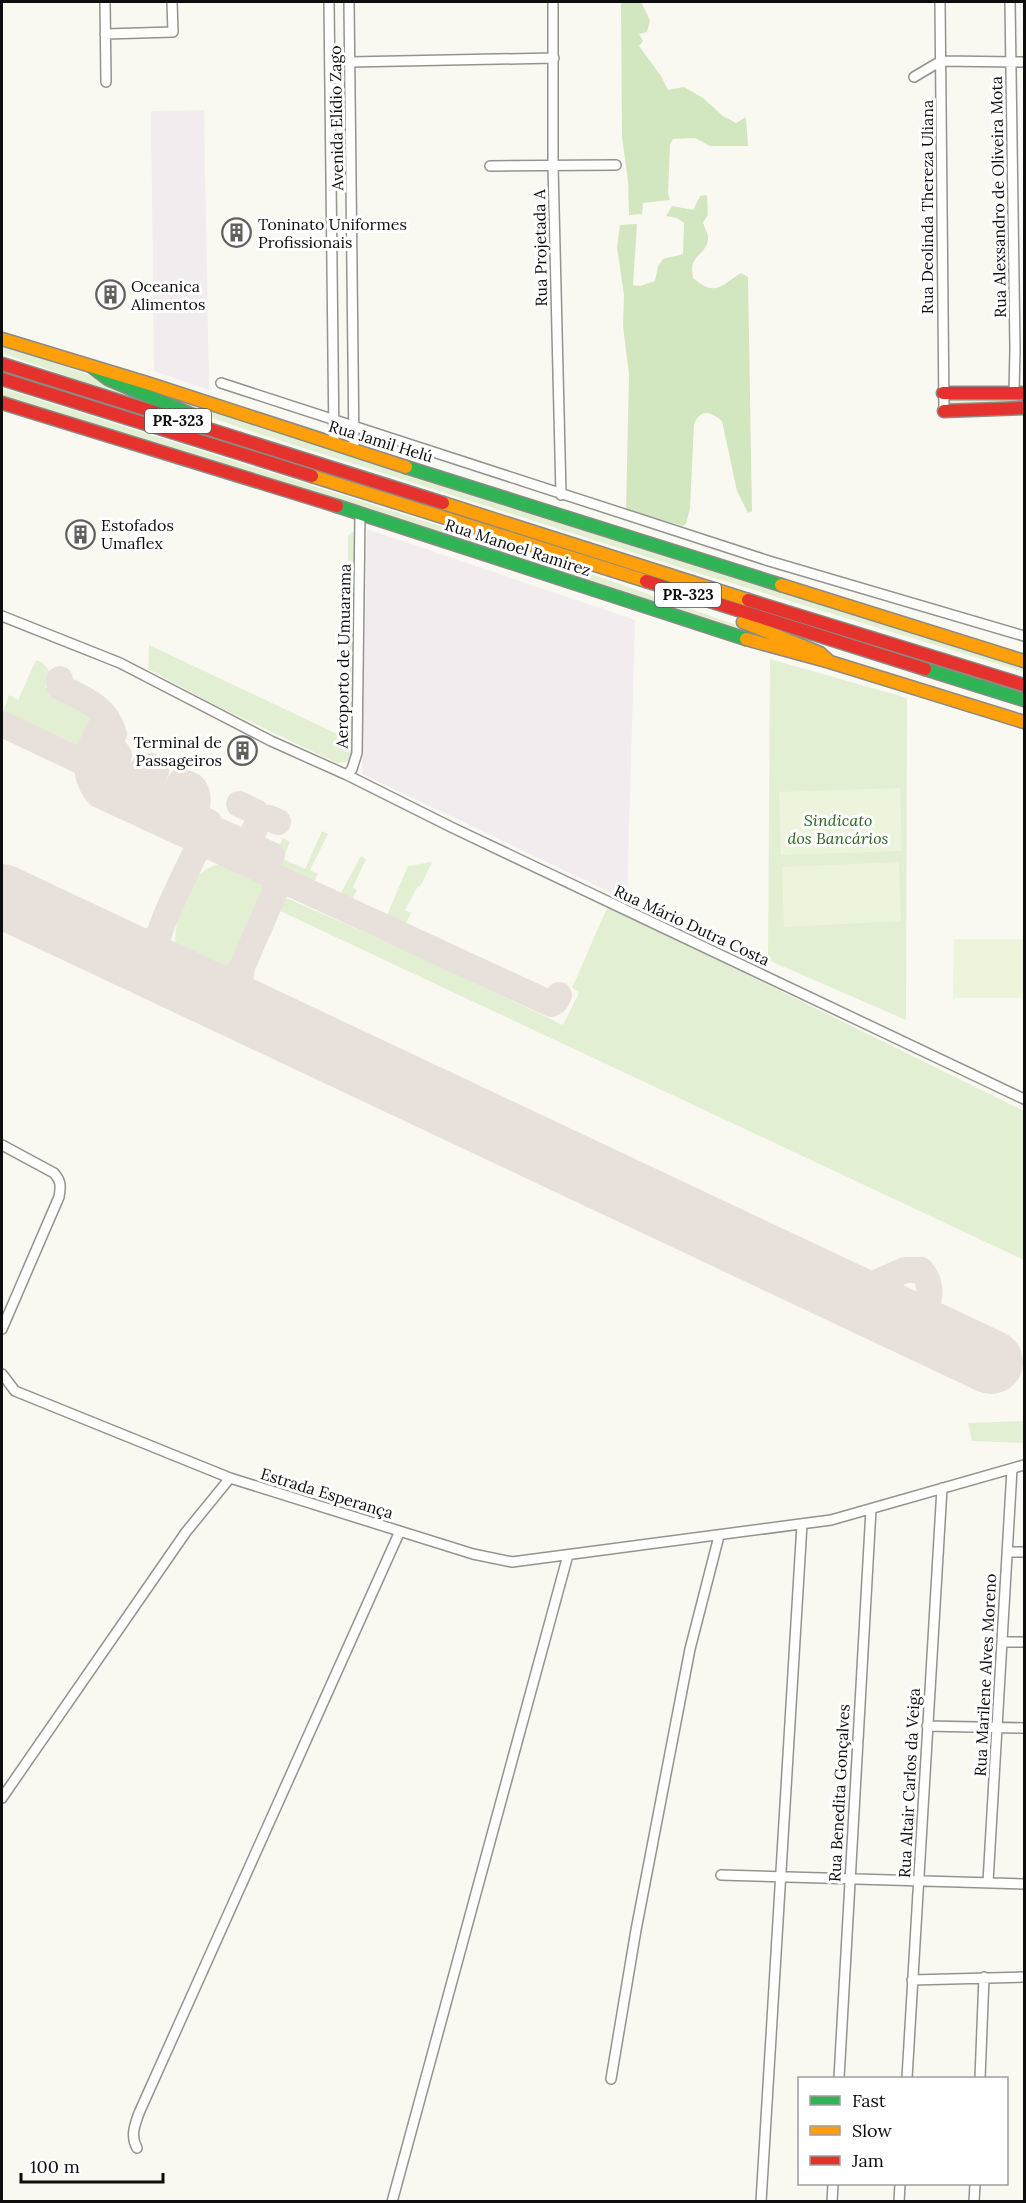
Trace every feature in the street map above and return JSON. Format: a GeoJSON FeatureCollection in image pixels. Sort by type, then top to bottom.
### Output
{"type":"FeatureCollection","features":[{"type":"Feature","properties":{"kind":"main road"},"geometry":{"type":"LineString","coordinates":[[2,339],[92,367],[108,379],[234,433],[240,440]]}},
{"type":"Feature","properties":{"kind":"main road","name":"PR-323"},"geometry":{"type":"LineString","coordinates":[[2,364],[1024,685]]}},
{"type":"Feature","properties":{"kind":"main road","name":"Rua Jamil Helú"},"geometry":{"type":"LineString","coordinates":[[92,367],[1024,661]]}},
{"type":"Feature","properties":{"kind":"main road","name":"PR-323"},"geometry":{"type":"LineString","coordinates":[[2,379],[1024,700]]}},
{"type":"Feature","properties":{"kind":"main road"},"geometry":{"type":"LineString","coordinates":[[944,393],[1019,393]]}},
{"type":"Feature","properties":{"kind":"main road","name":"Rua Manoel Ramirez"},"geometry":{"type":"LineString","coordinates":[[2,403],[360,513],[747,639],[1024,722]]}},
{"type":"Feature","properties":{"kind":"main road"},"geometry":{"type":"LineString","coordinates":[[944,411],[1024,408]]}},
{"type":"Feature","properties":{"kind":"main road"},"geometry":{"type":"LineString","coordinates":[[695,597],[710,609],[820,653],[830,662]]}},
{"type":"Feature","properties":{"kind":"street"},"geometry":{"type":"LineString","coordinates":[[105,2],[106,82]]}},
{"type":"Feature","properties":{"kind":"street"},"geometry":{"type":"LineString","coordinates":[[105,34],[172,32],[172,2]]}},
{"type":"Feature","properties":{"kind":"street","name":"Avenida Elídio Zago"},"geometry":{"type":"LineString","coordinates":[[329,2],[334,443]]}},
{"type":"Feature","properties":{"kind":"street","name":"Avenida Elídio Zago"},"geometry":{"type":"LineString","coordinates":[[349,2],[354,449]]}},
{"type":"Feature","properties":{"kind":"street","name":"Rua Projetada A"},"geometry":{"type":"LineString","coordinates":[[553,2],[553,166],[561,495]]}},
{"type":"Feature","properties":{"kind":"street","name":"Rua Deolinda Thereza Uliana"},"geometry":{"type":"LineString","coordinates":[[940,2],[944,411]]}},
{"type":"Feature","properties":{"kind":"street","name":"Rua Alexsandro de Oliveira Mota"},"geometry":{"type":"LineString","coordinates":[[1010,2],[1015,350],[1019,393]]}},
{"type":"Feature","properties":{"kind":"street"},"geometry":{"type":"LineString","coordinates":[[350,62],[554,58]]}},
{"type":"Feature","properties":{"kind":"street"},"geometry":{"type":"LineString","coordinates":[[914,77],[941,61],[1024,62]]}},
{"type":"Feature","properties":{"kind":"street"},"geometry":{"type":"LineString","coordinates":[[490,166],[616,165]]}},
{"type":"Feature","properties":{"kind":"street"},"geometry":{"type":"LineString","coordinates":[[331,182],[351,183]]}},
{"type":"Feature","properties":{"kind":"street"},"geometry":{"type":"LineString","coordinates":[[221,383],[769,561],[1024,636]]}},
{"type":"Feature","properties":{"kind":"street","name":"Aeroporto de Umuarama"},"geometry":{"type":"LineString","coordinates":[[2,616],[120,663],[271,741],[347,775],[356,762],[357,753],[360,513]]}},
{"type":"Feature","properties":{"kind":"street","name":"Rua Mário Dutra Costa"},"geometry":{"type":"LineString","coordinates":[[347,775],[451,827],[1024,1099]]}},
{"type":"Feature","properties":{"kind":"street"},"geometry":{"type":"LineString","coordinates":[[2,1145],[54,1173],[60,1180],[61,1187],[59,1197],[2,1329]]}},
{"type":"Feature","properties":{"kind":"street","name":"Estrada Esperança"},"geometry":{"type":"LineString","coordinates":[[2,1374],[15,1391],[230,1478],[473,1554],[512,1562],[831,1520],[1024,1465]]}},
{"type":"Feature","properties":{"kind":"street","name":"Rua Marilene Alves Moreno"},"geometry":{"type":"LineString","coordinates":[[988,1882],[1012,1469]]}},
{"type":"Feature","properties":{"kind":"street"},"geometry":{"type":"LineString","coordinates":[[2,1798],[186,1532],[230,1478]]}},
{"type":"Feature","properties":{"kind":"street","name":"Rua Altair Carlos da Veiga"},"geometry":{"type":"LineString","coordinates":[[906,2077],[942,1488]]}},
{"type":"Feature","properties":{"kind":"street","name":"Rua Benedita Gonçalves"},"geometry":{"type":"LineString","coordinates":[[839,2077],[871,1509]]}},
{"type":"Feature","properties":{"kind":"street"},"geometry":{"type":"LineString","coordinates":[[761,2202],[802,1524]]}},
{"type":"Feature","properties":{"kind":"street"},"geometry":{"type":"LineString","coordinates":[[137,2148],[133,2141],[133,2128],[139,2113],[399,1531]]}},
{"type":"Feature","properties":{"kind":"street"},"geometry":{"type":"LineString","coordinates":[[611,2079],[636,1930],[690,1648],[719,1536]]}},
{"type":"Feature","properties":{"kind":"street"},"geometry":{"type":"LineString","coordinates":[[1008,1552],[1024,1552]]}},
{"type":"Feature","properties":{"kind":"street"},"geometry":{"type":"LineString","coordinates":[[392,2202],[568,1555]]}},
{"type":"Feature","properties":{"kind":"street"},"geometry":{"type":"LineString","coordinates":[[1002,1642],[1024,1642]]}},
{"type":"Feature","properties":{"kind":"street"},"geometry":{"type":"LineString","coordinates":[[927,1726],[1024,1728]]}},
{"type":"Feature","properties":{"kind":"street"},"geometry":{"type":"LineString","coordinates":[[721,1875],[1024,1884]]}},
{"type":"Feature","properties":{"kind":"street"},"geometry":{"type":"LineString","coordinates":[[980,2077],[984,1977]]}},
{"type":"Feature","properties":{"kind":"street"},"geometry":{"type":"LineString","coordinates":[[912,1980],[1024,1977]]}},
{"type":"Feature","properties":{"kind":"street"},"geometry":{"type":"LineString","coordinates":[[832,2202],[833,2185]]}},
{"type":"Feature","properties":{"kind":"street"},"geometry":{"type":"LineString","coordinates":[[899,2202],[900,2185]]}},
{"type":"Feature","properties":{"kind":"street"},"geometry":{"type":"LineString","coordinates":[[974,2202],[975,2185]]}},
{"type":"Feature","properties":{"kind":"shaded area"},"geometry":{"type":"Polygon","coordinates":[[[204,110],[209,390],[154,371],[151,111],[204,110]]]}},
{"type":"Feature","properties":{"kind":"shaded area"},"geometry":{"type":"Polygon","coordinates":[[[367,529],[635,620],[627,900],[362,774],[367,529]]]}},
{"type":"Feature","properties":{"kind":"green space"},"geometry":{"type":"Polygon","coordinates":[[[621,2],[641,2],[650,20],[647,32],[639,34],[643,41],[639,46],[661,76],[668,90],[684,87],[736,123],[746,117],[748,146],[710,146],[695,138],[673,139],[670,144],[668,193],[670,200],[643,203],[642,214],[629,215],[628,181],[622,137],[621,2]]]}},
{"type":"Feature","properties":{"kind":"green space"},"geometry":{"type":"Polygon","coordinates":[[[707,195],[708,215],[703,222],[708,240],[704,250],[693,264],[693,278],[707,287],[718,288],[741,273],[748,277],[752,511],[748,513],[737,491],[722,421],[706,413],[700,416],[694,424],[690,508],[686,524],[683,526],[626,510],[629,374],[623,326],[624,295],[617,247],[620,225],[637,224],[633,285],[640,286],[655,281],[658,266],[663,259],[683,254],[684,223],[677,218],[666,216],[672,206],[693,210],[700,196],[707,195]]]}},
{"type":"Feature","properties":{"kind":"green space"},"geometry":{"type":"Polygon","coordinates":[[[2,345],[84,373],[154,407],[2,353],[2,345]]]}},
{"type":"Feature","properties":{"kind":"green space"},"geometry":{"type":"Polygon","coordinates":[[[2,388],[574,568],[791,646],[2,397],[2,388]]]}},
{"type":"Feature","properties":{"kind":"green space"},"geometry":{"type":"Polygon","coordinates":[[[154,393],[205,407],[1024,666],[1024,672],[685,569],[253,432],[204,415],[154,393]]]}},
{"type":"Feature","properties":{"kind":"green space"},"geometry":{"type":"Polygon","coordinates":[[[1024,399],[1024,403],[949,404],[949,400],[1024,399]]]}},
{"type":"Feature","properties":{"kind":"green space"},"geometry":{"type":"Polygon","coordinates":[[[355,531],[353,756],[350,761],[337,763],[219,707],[148,669],[149,645],[348,739],[348,535],[355,531]]]}},
{"type":"Feature","properties":{"kind":"green space","name":"Sindicato dos Bancários"},"geometry":{"type":"Polygon","coordinates":[[[770,659],[907,698],[906,1020],[768,960],[770,659]]]}},
{"type":"Feature","properties":{"kind":"green space"},"geometry":{"type":"Polygon","coordinates":[[[36,660],[43,663],[51,673],[45,687],[97,713],[96,723],[82,752],[2,714],[9,695],[18,700],[36,660]]]}},
{"type":"Feature","properties":{"kind":"green space"},"geometry":{"type":"Polygon","coordinates":[[[900,788],[902,851],[781,855],[779,792],[900,788]]]}},
{"type":"Feature","properties":{"kind":"green space"},"geometry":{"type":"Polygon","coordinates":[[[322,831],[328,834],[310,870],[318,874],[312,887],[269,868],[283,838],[290,842],[283,859],[305,869],[322,831]]]}},
{"type":"Feature","properties":{"kind":"green space"},"geometry":{"type":"Polygon","coordinates":[[[361,856],[366,859],[353,887],[357,890],[349,906],[337,900],[361,856]]]}},
{"type":"Feature","properties":{"kind":"green space"},"geometry":{"type":"Polygon","coordinates":[[[432,862],[405,910],[411,913],[402,930],[384,922],[408,866],[432,862]]]}},
{"type":"Feature","properties":{"kind":"green space"},"geometry":{"type":"Polygon","coordinates":[[[899,862],[901,921],[784,927],[782,867],[899,862]]]}},
{"type":"Feature","properties":{"kind":"green space"},"geometry":{"type":"Polygon","coordinates":[[[221,864],[230,865],[272,885],[228,978],[189,962],[179,952],[175,935],[184,900],[195,881],[202,872],[221,864]]]}},
{"type":"Feature","properties":{"kind":"green space"},"geometry":{"type":"Polygon","coordinates":[[[284,897],[425,959],[563,1025],[579,993],[572,987],[608,906],[1024,1111],[1024,1260],[280,911],[278,905],[284,897]]]}},
{"type":"Feature","properties":{"kind":"green space"},"geometry":{"type":"Polygon","coordinates":[[[954,939],[1024,939],[1024,998],[953,998],[954,939]]]}},
{"type":"Feature","properties":{"kind":"green space"},"geometry":{"type":"Polygon","coordinates":[[[1024,1421],[1024,1443],[972,1441],[968,1423],[1024,1421]]]}},
{"type":"Feature","properties":{"kind":"taxiway"},"geometry":{"type":"LineString","coordinates":[[60,679],[60,687],[100,710],[114,734]]}},
{"type":"Feature","properties":{"kind":"taxiway"},"geometry":{"type":"LineString","coordinates":[[103,722],[90,749],[87,763],[89,778],[95,791],[99,795],[192,838],[196,843],[197,849],[158,938],[157,951],[160,960],[164,968],[175,978]]}},
{"type":"Feature","properties":{"kind":"taxiway"},"geometry":{"type":"LineString","coordinates":[[2,724],[209,822],[212,828],[272,855]]}},
{"type":"Feature","properties":{"kind":"taxiway"},"geometry":{"type":"LineString","coordinates":[[107,748],[114,748],[119,755],[117,763],[111,767]]}},
{"type":"Feature","properties":{"kind":"taxiway"},"geometry":{"type":"LineString","coordinates":[[137,806],[143,800],[156,771],[151,766],[143,768],[139,774],[139,781]]}},
{"type":"Feature","properties":{"kind":"taxiway"},"geometry":{"type":"LineString","coordinates":[[157,812],[162,806],[169,804],[180,782],[187,783],[197,792],[196,812]]}},
{"type":"Feature","properties":{"kind":"taxiway"},"geometry":{"type":"LineString","coordinates":[[239,804],[256,812],[259,820]]}},
{"type":"Feature","properties":{"kind":"taxiway"},"geometry":{"type":"LineString","coordinates":[[240,860],[259,820],[269,818],[278,822]]}},
{"type":"Feature","properties":{"kind":"taxiway"},"geometry":{"type":"LineString","coordinates":[[181,833],[189,830],[198,833],[203,838],[197,849],[202,846],[211,847],[551,1004],[559,995]]}},
{"type":"Feature","properties":{"kind":"taxiway"},"geometry":{"type":"LineString","coordinates":[[243,1010],[239,987],[242,967],[280,880]]}},
{"type":"Feature","properties":{"kind":"taxiway"},"geometry":{"type":"LineString","coordinates":[[119,951],[141,949],[150,944],[158,935]]}},
{"type":"Feature","properties":{"kind":"taxiway"},"geometry":{"type":"LineString","coordinates":[[207,993],[229,984],[242,967]]}},
{"type":"Feature","properties":{"kind":"taxiway"},"geometry":{"type":"LineString","coordinates":[[839,1291],[855,1292],[905,1270],[921,1270],[929,1284],[929,1299],[918,1328]]}},
{"type":"Feature","properties":{"kind":"runway"},"geometry":{"type":"LineString","coordinates":[[2,896],[991,1362]]}},
{"type":"Feature","properties":{"kind":"traffic: fast"},"geometry":{"type":"LineString","coordinates":[[92,367],[108,379],[195,416]]}},
{"type":"Feature","properties":{"kind":"traffic: fast"},"geometry":{"type":"LineString","coordinates":[[406,467],[781,585]]}},
{"type":"Feature","properties":{"kind":"traffic: fast"},"geometry":{"type":"LineString","coordinates":[[337,506],[746,639]]}},
{"type":"Feature","properties":{"kind":"traffic: fast"},"geometry":{"type":"LineString","coordinates":[[925,669],[1024,700]]}},
{"type":"Feature","properties":{"kind":"traffic: slow"},"geometry":{"type":"LineString","coordinates":[[2,339],[150,384],[406,467]]}},
{"type":"Feature","properties":{"kind":"traffic: slow"},"geometry":{"type":"LineString","coordinates":[[312,476],[646,581]]}},
{"type":"Feature","properties":{"kind":"traffic: slow"},"geometry":{"type":"LineString","coordinates":[[443,503],[748,600]]}},
{"type":"Feature","properties":{"kind":"traffic: slow"},"geometry":{"type":"LineString","coordinates":[[781,585],[1024,661]]}},
{"type":"Feature","properties":{"kind":"traffic: slow"},"geometry":{"type":"LineString","coordinates":[[743,622],[820,653],[830,662]]}},
{"type":"Feature","properties":{"kind":"traffic: slow"},"geometry":{"type":"LineString","coordinates":[[746,639],[830,662],[1024,722]]}},
{"type":"Feature","properties":{"kind":"traffic: jam"},"geometry":{"type":"LineString","coordinates":[[2,364],[443,503]]}},
{"type":"Feature","properties":{"kind":"traffic: jam"},"geometry":{"type":"LineString","coordinates":[[2,379],[312,476]]}},
{"type":"Feature","properties":{"kind":"traffic: jam"},"geometry":{"type":"LineString","coordinates":[[943,393],[1024,393]]}},
{"type":"Feature","properties":{"kind":"traffic: jam"},"geometry":{"type":"LineString","coordinates":[[2,403],[337,506]]}},
{"type":"Feature","properties":{"kind":"traffic: jam"},"geometry":{"type":"LineString","coordinates":[[944,411],[1024,408]]}},
{"type":"Feature","properties":{"kind":"traffic: jam"},"geometry":{"type":"LineString","coordinates":[[646,581],[925,669]]}},
{"type":"Feature","properties":{"kind":"traffic: jam"},"geometry":{"type":"LineString","coordinates":[[748,600],[1024,685]]}},
{"type":"Feature","properties":{"kind":"place","name":"Toninato Uniformes Profissionais"},"geometry":{"type":"Point","coordinates":[237,233]}},
{"type":"Feature","properties":{"kind":"place","name":"Oceanica Alimentos"},"geometry":{"type":"Point","coordinates":[110,295]}},
{"type":"Feature","properties":{"kind":"place","name":"Estofados Umaflex"},"geometry":{"type":"Point","coordinates":[80,534]}},
{"type":"Feature","properties":{"kind":"place","name":"Terminal de Passageiros"},"geometry":{"type":"Point","coordinates":[243,751]}}]}
